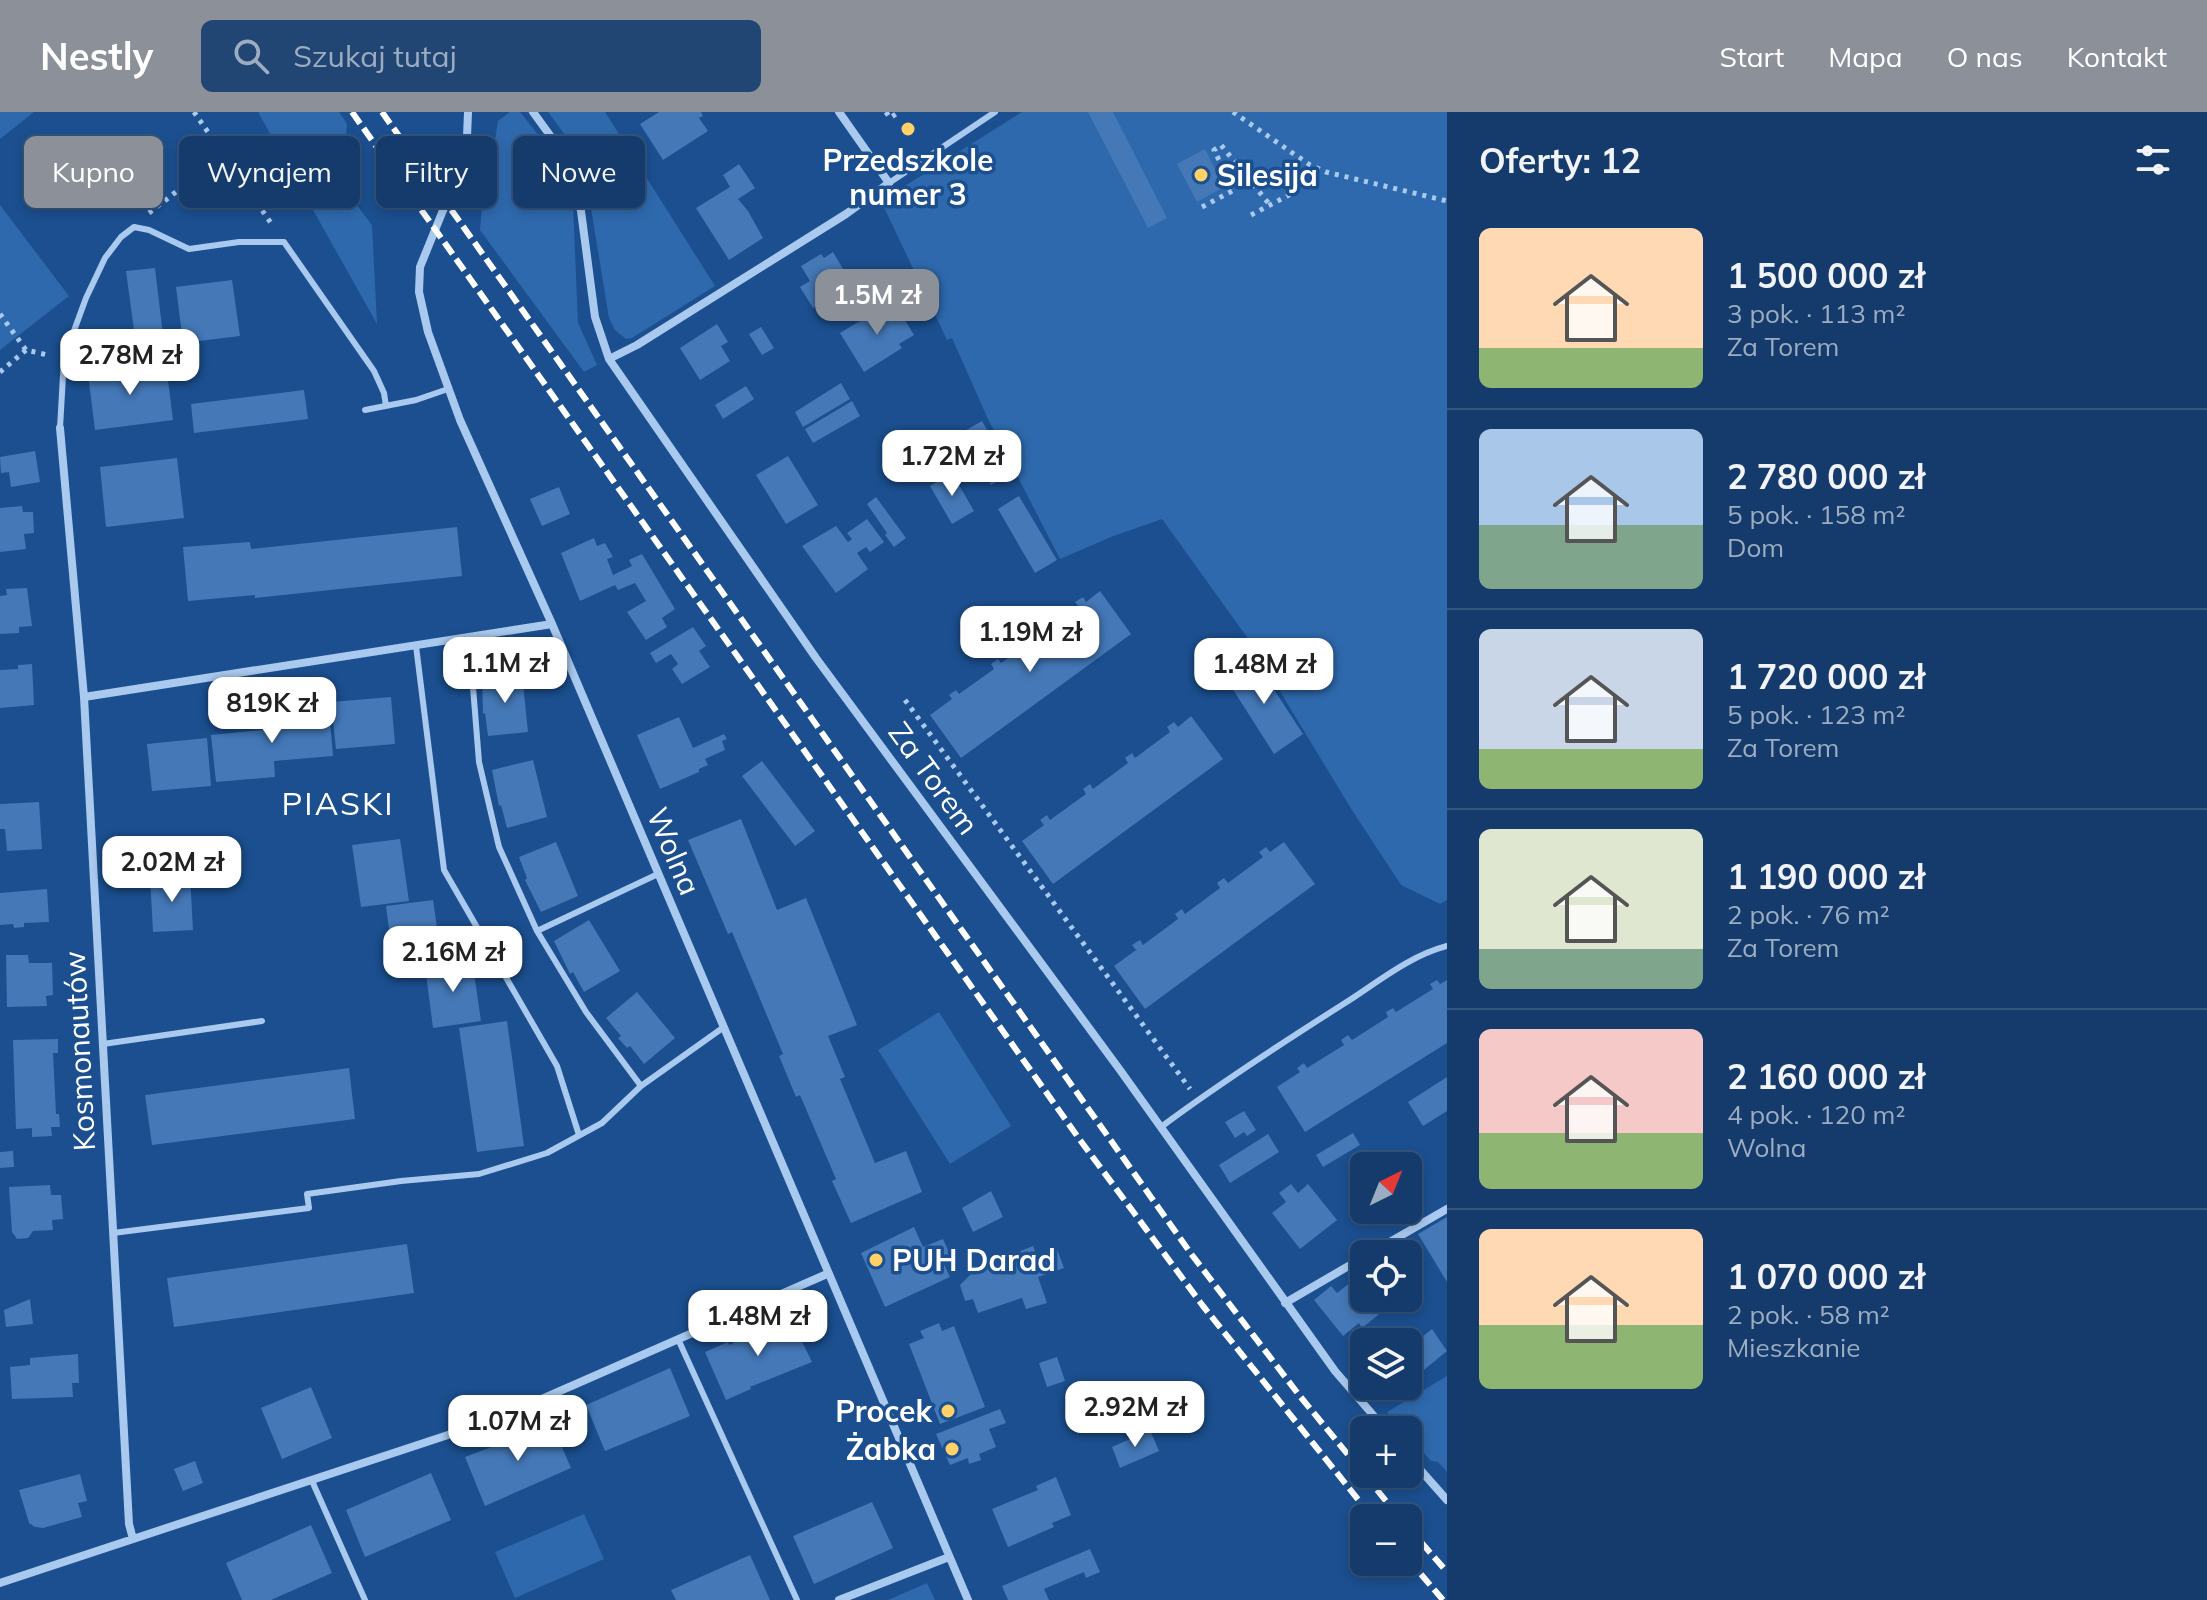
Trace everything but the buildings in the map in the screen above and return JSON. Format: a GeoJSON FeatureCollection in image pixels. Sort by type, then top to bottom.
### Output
{"type":"FeatureCollection","features":[{"type":"Feature","properties":{"kind":"street","name":"Wolna"},"geometry":{"type":"LineString","coordinates":[[468,112],[461,166],[424,253],[419,279],[423,312],[448,389],[552,624],[968,1600]]}},
{"type":"Feature","properties":{"kind":"street","name":"Za Torem"},"geometry":{"type":"LineString","coordinates":[[533,112],[557,145],[575,189],[581,211],[595,317],[609,359],[816,658],[1161,1127],[1335,1371],[1374,1416]]}},
{"type":"Feature","properties":{"kind":"street"},"geometry":{"type":"LineString","coordinates":[[609,359],[637,345],[820,231],[889,183],[839,112]]}},
{"type":"Feature","properties":{"kind":"street","name":"Kosmonautów"},"geometry":{"type":"LineString","coordinates":[[60,428],[84,697],[129,1524],[133,1539]]}},
{"type":"Feature","properties":{"kind":"street"},"geometry":{"type":"LineString","coordinates":[[84,697],[552,624]]}},
{"type":"Feature","properties":{"kind":"street"},"geometry":{"type":"LineString","coordinates":[[1394,1240],[1447,1209]]}},
{"type":"Feature","properties":{"kind":"street"},"geometry":{"type":"LineString","coordinates":[[1285,1303],[1350,1265]]}},
{"type":"Feature","properties":{"kind":"street"},"geometry":{"type":"LineString","coordinates":[[0,1583],[472,1426],[827,1274]]}},
{"type":"Feature","properties":{"kind":"street"},"geometry":{"type":"LineString","coordinates":[[1422,1472],[1447,1500]]}},
{"type":"Feature","properties":{"kind":"street"},"geometry":{"type":"LineString","coordinates":[[839,1600],[949,1557]]}},
{"type":"Feature","properties":{"kind":"lane"},"geometry":{"type":"LineString","coordinates":[[889,183],[995,112]]}},
{"type":"Feature","properties":{"kind":"lane"},"geometry":{"type":"LineString","coordinates":[[60,428],[64,358],[86,298],[105,258],[121,237],[134,227],[149,230],[189,249],[239,242],[284,242],[374,371],[386,406]]}},
{"type":"Feature","properties":{"kind":"lane"},"geometry":{"type":"LineString","coordinates":[[365,410],[416,400],[448,389]]}},
{"type":"Feature","properties":{"kind":"lane"},"geometry":{"type":"LineString","coordinates":[[469,637],[479,762],[499,847],[537,931],[586,1012],[641,1086]]}},
{"type":"Feature","properties":{"kind":"lane"},"geometry":{"type":"LineString","coordinates":[[416,646],[444,870],[557,1066],[579,1135]]}},
{"type":"Feature","properties":{"kind":"lane"},"geometry":{"type":"LineString","coordinates":[[537,931],[658,874]]}},
{"type":"Feature","properties":{"kind":"lane"},"geometry":{"type":"LineString","coordinates":[[1161,1127],[1197,1100],[1398,969],[1425,952],[1447,946]]}},
{"type":"Feature","properties":{"kind":"lane"},"geometry":{"type":"LineString","coordinates":[[103,1044],[262,1021]]}},
{"type":"Feature","properties":{"kind":"lane"},"geometry":{"type":"LineString","coordinates":[[113,1233],[309,1208],[307,1194],[479,1174],[547,1153],[602,1123],[641,1086],[724,1027]]}},
{"type":"Feature","properties":{"kind":"lane"},"geometry":{"type":"LineString","coordinates":[[678,1339],[797,1600]]}},
{"type":"Feature","properties":{"kind":"lane"},"geometry":{"type":"LineString","coordinates":[[312,1481],[365,1600]]}},
{"type":"Feature","properties":{"kind":"path"},"geometry":{"type":"LineString","coordinates":[[194,112],[210,136]]}},
{"type":"Feature","properties":{"kind":"path"},"geometry":{"type":"LineString","coordinates":[[886,112],[890,118],[899,112]]}},
{"type":"Feature","properties":{"kind":"path"},"geometry":{"type":"LineString","coordinates":[[1233,112],[1310,165],[1326,172],[1447,201]]}},
{"type":"Feature","properties":{"kind":"path"},"geometry":{"type":"LineString","coordinates":[[1202,207],[1234,190],[1214,150],[1221,145],[1270,205]]}},
{"type":"Feature","properties":{"kind":"path"},"geometry":{"type":"LineString","coordinates":[[1251,215],[1289,195],[1310,165]]}},
{"type":"Feature","properties":{"kind":"path"},"geometry":{"type":"LineString","coordinates":[[134,227],[179,190]]}},
{"type":"Feature","properties":{"kind":"path"},"geometry":{"type":"LineString","coordinates":[[260,208],[284,242]]}},
{"type":"Feature","properties":{"kind":"path"},"geometry":{"type":"LineString","coordinates":[[0,314],[26,350],[64,358]]}},
{"type":"Feature","properties":{"kind":"path"},"geometry":{"type":"LineString","coordinates":[[0,372],[26,350]]}},
{"type":"Feature","properties":{"kind":"path"},"geometry":{"type":"LineString","coordinates":[[905,700],[1197,1100]]}},
{"type":"Feature","properties":{"kind":"shaded area"},"geometry":{"type":"Polygon","coordinates":[[[0,112],[34,112],[0,139],[0,112]]]}},
{"type":"Feature","properties":{"kind":"shaded area"},"geometry":{"type":"Polygon","coordinates":[[[258,112],[339,112],[347,124],[346,136],[271,136],[258,112]]]}},
{"type":"Feature","properties":{"kind":"shaded area"},"geometry":{"type":"Polygon","coordinates":[[[510,112],[520,112],[539,136],[513,136],[513,208],[573,208],[578,323],[597,365],[584,372],[480,230],[482,208],[497,208],[495,136],[498,121],[510,112]]]}},
{"type":"Feature","properties":{"kind":"shaded area"},"geometry":{"type":"Polygon","coordinates":[[[548,112],[605,112],[620,136],[566,136],[548,112]]]}},
{"type":"Feature","properties":{"kind":"shaded area"},"geometry":{"type":"Polygon","coordinates":[[[1022,112],[1447,112],[1447,900],[1440,904],[1401,885],[1249,640],[1162,519],[1060,559],[987,417],[952,338],[947,340],[881,201],[1022,112]]]}},
{"type":"Feature","properties":{"kind":"shaded area"},"geometry":{"type":"Polygon","coordinates":[[[645,175],[715,286],[632,338],[626,339],[615,330],[609,318],[591,208],[645,208],[645,175]]]}},
{"type":"Feature","properties":{"kind":"shaded area"},"geometry":{"type":"Polygon","coordinates":[[[0,205],[69,296],[0,350],[0,205]]]}},
{"type":"Feature","properties":{"kind":"shaded area"},"geometry":{"type":"Polygon","coordinates":[[[312,208],[359,208],[372,225],[377,324],[312,208]]]}},
{"type":"Feature","properties":{"kind":"shaded area"},"geometry":{"type":"Polygon","coordinates":[[[939,1012],[1011,1126],[950,1164],[878,1050],[939,1012]]]}},
{"type":"Feature","properties":{"kind":"shaded area"},"geometry":{"type":"Polygon","coordinates":[[[1447,1376],[1447,1472],[1422,1451],[1422,1416],[1391,1416],[1387,1412],[1407,1400],[1422,1400],[1422,1391],[1447,1376]]]}},
{"type":"Feature","properties":{"kind":"shaded area"},"geometry":{"type":"Polygon","coordinates":[[[584,1514],[604,1559],[515,1598],[495,1552],[584,1514]]]}},
{"type":"Feature","properties":{"kind":"shaded area"},"geometry":{"type":"Polygon","coordinates":[[[927,1583],[935,1600],[888,1600],[927,1583]]]}},
{"type":"Feature","properties":{"kind":"railway"},"geometry":{"type":"LineString","coordinates":[[352,112],[1080,1140],[1203,1306],[1362,1504]]}},
{"type":"Feature","properties":{"kind":"railway"},"geometry":{"type":"LineString","coordinates":[[382,112],[1192,1255],[1299,1395],[1389,1504]]}},
{"type":"Feature","properties":{"kind":"railway"},"geometry":{"type":"LineString","coordinates":[[1422,1543],[1447,1572]]}},
{"type":"Feature","properties":{"kind":"railway"},"geometry":{"type":"LineString","coordinates":[[1422,1575],[1443,1600]]}},
{"type":"Feature","properties":{"kind":"place","name":"Przedszkole numer 3"},"geometry":{"type":"Point","coordinates":[908,129]}},
{"type":"Feature","properties":{"kind":"place","name":"Silesija"},"geometry":{"type":"Point","coordinates":[1201,175]}},
{"type":"Feature","properties":{"kind":"place","name":"PUH Darad"},"geometry":{"type":"Point","coordinates":[876,1260]}},
{"type":"Feature","properties":{"kind":"place","name":"Procek"},"geometry":{"type":"Point","coordinates":[948,1411]}},
{"type":"Feature","properties":{"kind":"place","name":"Żabka"},"geometry":{"type":"Point","coordinates":[952,1449]}},
{"type":"Feature","properties":{"kind":"district","name":"PIASKI"},"geometry":{"type":"Point","coordinates":[338,803]}}]}
